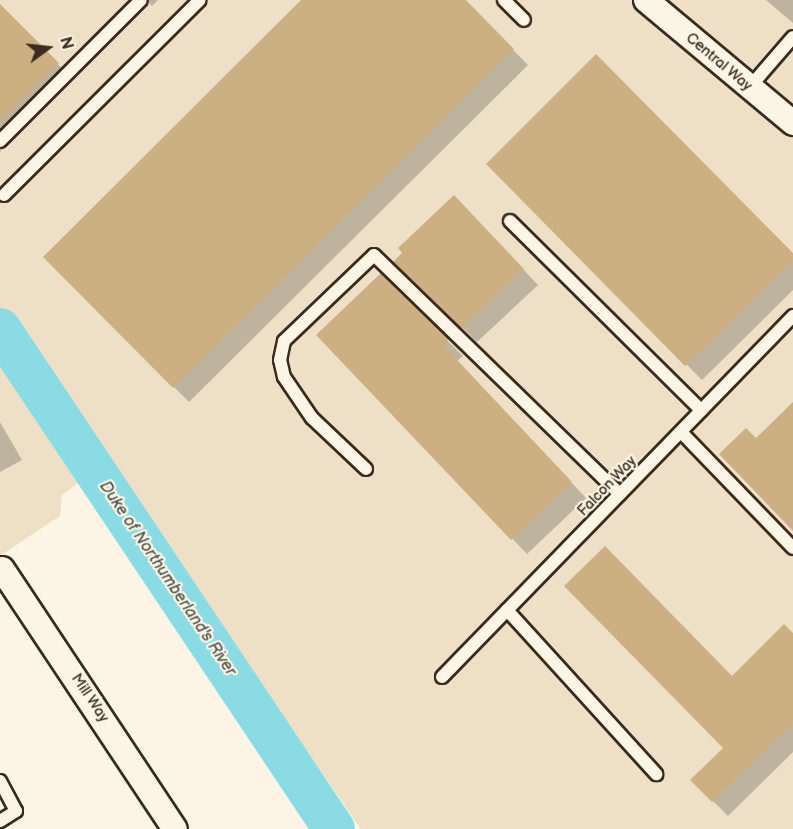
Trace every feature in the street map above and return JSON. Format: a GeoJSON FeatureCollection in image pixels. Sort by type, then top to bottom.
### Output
{"type":"FeatureCollection","features":[{"type":"Feature","properties":{"kind":"street","name":"Central Way"},"geometry":{"type":"LineString","coordinates":[[646,0],[793,123]]}},
{"type":"Feature","properties":{"kind":"street","name":"Mill Way"},"geometry":{"type":"LineString","coordinates":[[2,569],[175,829]]}},
{"type":"Feature","properties":{"kind":"lane"},"geometry":{"type":"LineString","coordinates":[[0,141],[141,0]]}},
{"type":"Feature","properties":{"kind":"lane"},"geometry":{"type":"LineString","coordinates":[[4,195],[200,0]]}},
{"type":"Feature","properties":{"kind":"lane"},"geometry":{"type":"LineString","coordinates":[[504,0],[524,20]]}},
{"type":"Feature","properties":{"kind":"lane"},"geometry":{"type":"LineString","coordinates":[[749,88],[793,37]]}},
{"type":"Feature","properties":{"kind":"lane"},"geometry":{"type":"LineString","coordinates":[[510,220],[701,410]]}},
{"type":"Feature","properties":{"kind":"lane"},"geometry":{"type":"LineString","coordinates":[[366,469],[312,418],[284,377],[280,360],[284,341],[374,255],[620,494]]}},
{"type":"Feature","properties":{"kind":"lane","name":"Falcon Way"},"geometry":{"type":"LineString","coordinates":[[442,677],[701,410],[791,321]]}},
{"type":"Feature","properties":{"kind":"lane"},"geometry":{"type":"LineString","coordinates":[[681,432],[793,548]]}},
{"type":"Feature","properties":{"kind":"lane"},"geometry":{"type":"LineString","coordinates":[[507,610],[656,774]]}},
{"type":"Feature","properties":{"kind":"lane"},"geometry":{"type":"LineString","coordinates":[[0,782],[16,811],[0,821]]}},
{"type":"Feature","properties":{"kind":"shaded area"},"geometry":{"type":"Polygon","coordinates":[[[0,0],[793,0],[793,829],[361,829],[0,308],[0,0]]]}},
{"type":"Feature","properties":{"kind":"shaded area"},"geometry":{"type":"Polygon","coordinates":[[[0,359],[82,480],[62,495],[60,516],[0,556],[0,359]]]}},
{"type":"Feature","properties":{"kind":"building"},"geometry":{"type":"Polygon","coordinates":[[[301,0],[466,0],[514,49],[173,388],[43,257],[301,0]]]}},
{"type":"Feature","properties":{"kind":"building"},"geometry":{"type":"Polygon","coordinates":[[[0,4],[59,63],[0,122],[0,4]]]}},
{"type":"Feature","properties":{"kind":"building"},"geometry":{"type":"Polygon","coordinates":[[[596,54],[793,253],[793,260],[685,366],[486,164],[596,54]]]}},
{"type":"Feature","properties":{"kind":"building"},"geometry":{"type":"Polygon","coordinates":[[[454,195],[524,269],[461,328],[393,262],[402,253],[398,248],[454,195]]]}},
{"type":"Feature","properties":{"kind":"building"},"geometry":{"type":"Polygon","coordinates":[[[381,273],[449,339],[443,345],[572,482],[511,540],[316,335],[381,273]]]}},
{"type":"Feature","properties":{"kind":"building"},"geometry":{"type":"Polygon","coordinates":[[[793,402],[793,531],[719,454],[746,428],[756,438],[793,402]]]}},
{"type":"Feature","properties":{"kind":"building"},"geometry":{"type":"Polygon","coordinates":[[[605,546],[732,676],[784,624],[793,633],[793,722],[712,802],[690,780],[723,748],[564,586],[605,546]]]}},
{"type":"Feature","properties":{"kind":"waterway","name":"Duke of Northumberland's River"},"geometry":{"type":"LineString","coordinates":[[0,329],[334,829]]}}]}
